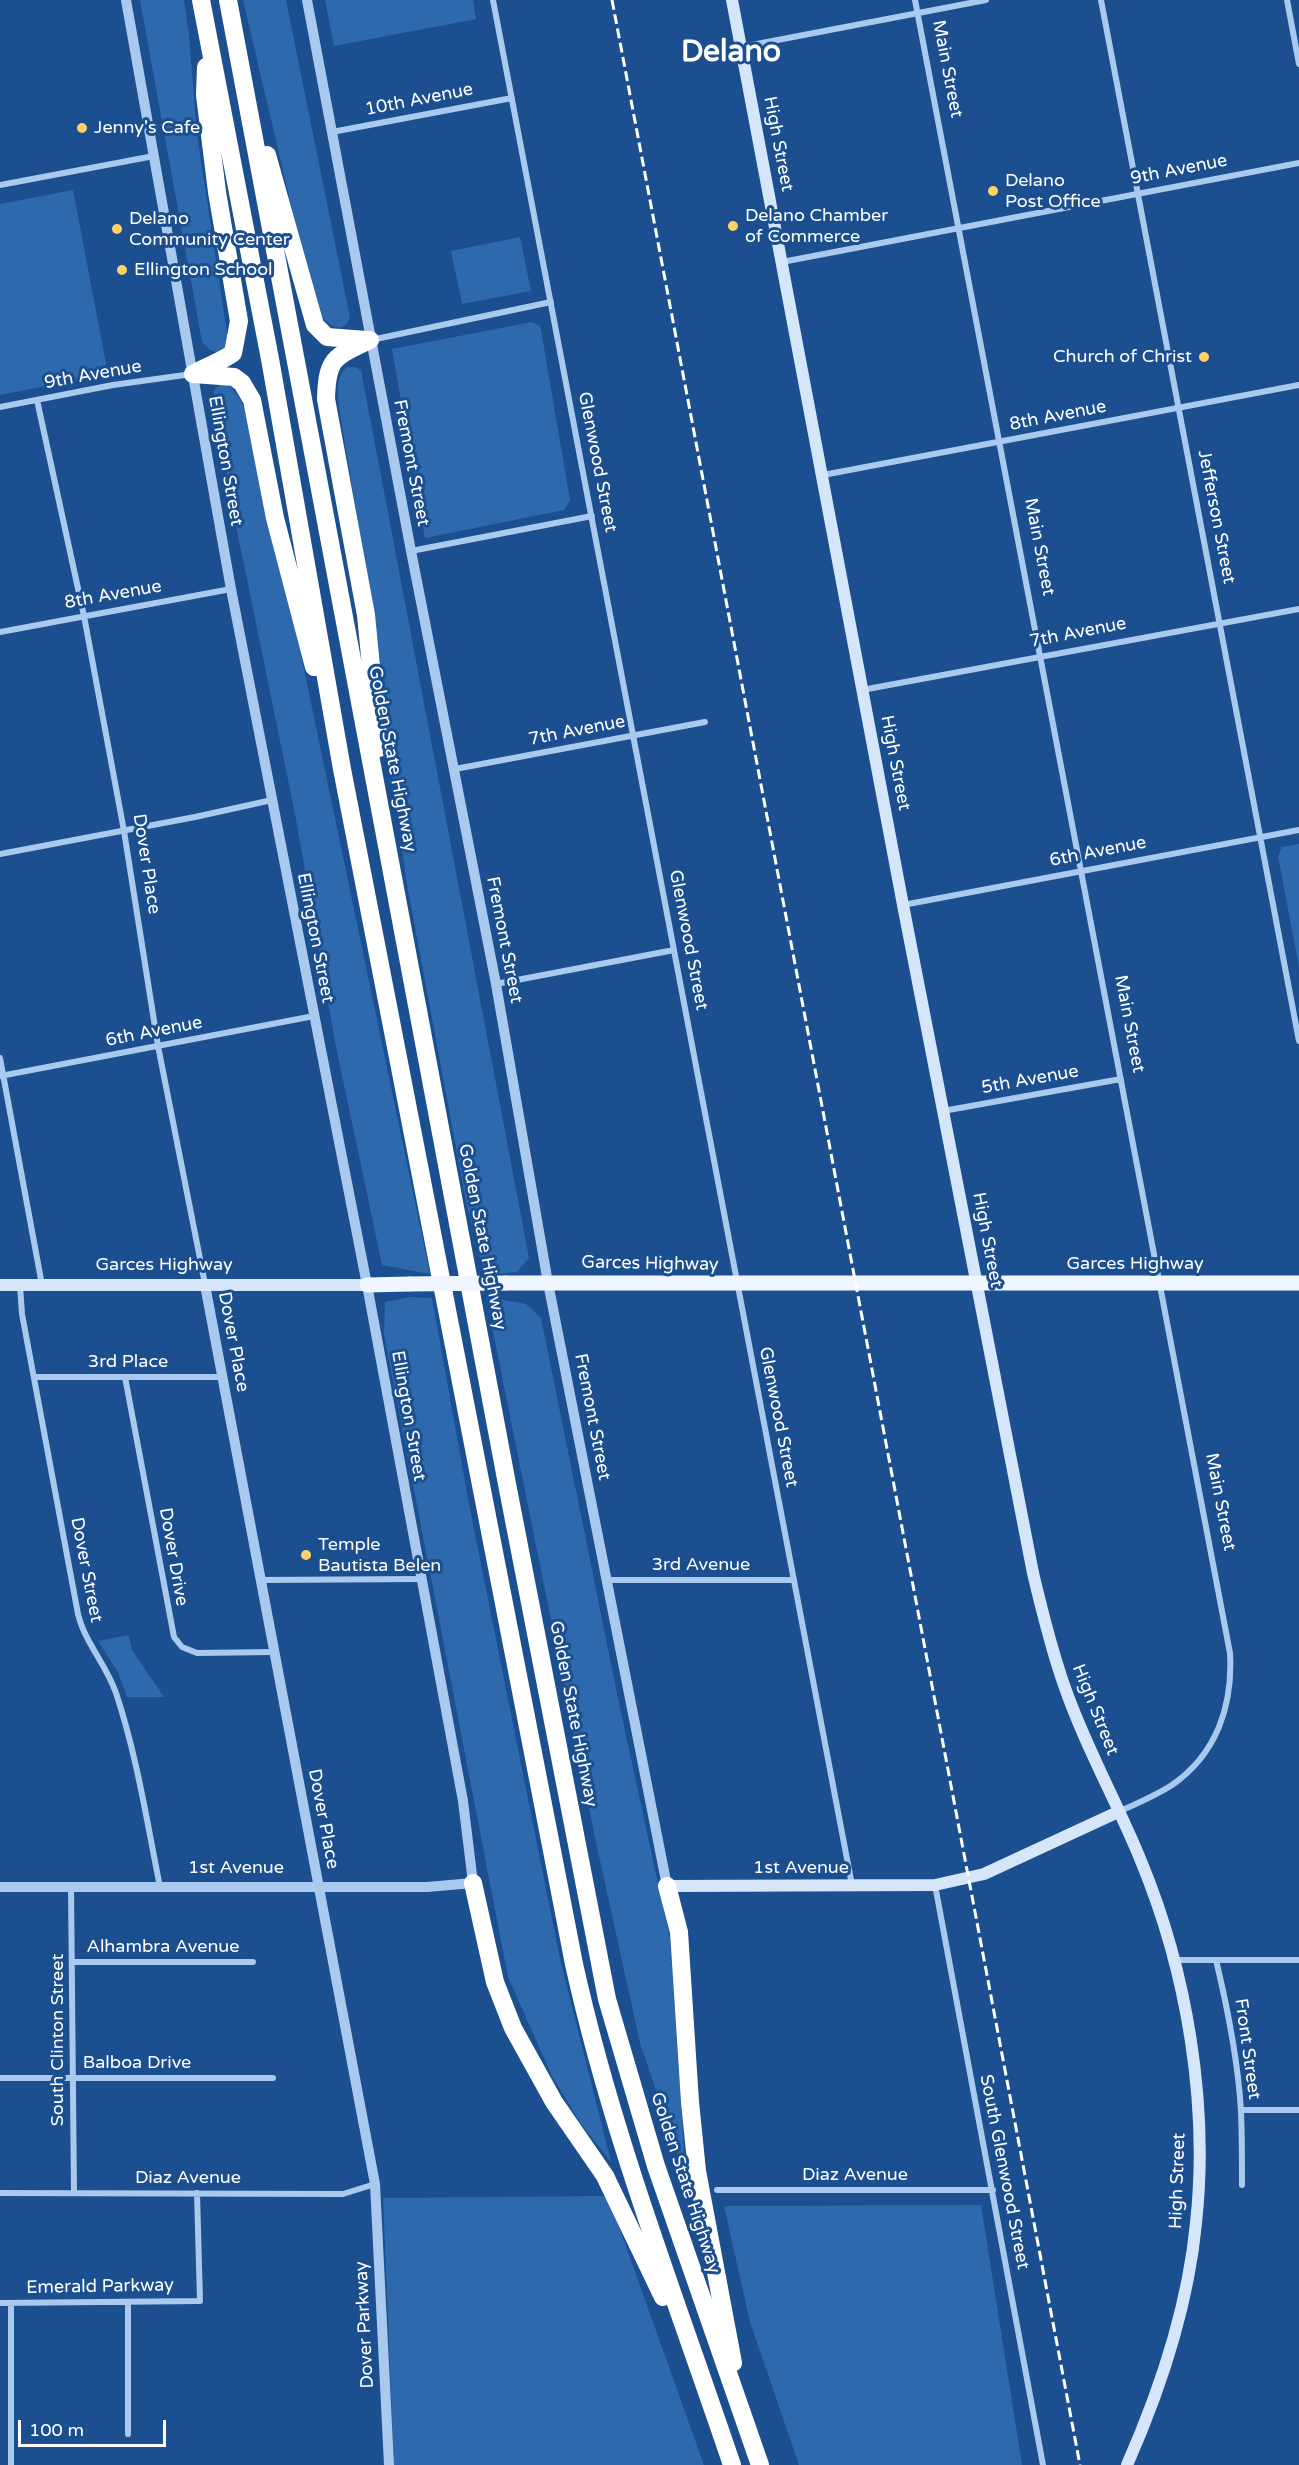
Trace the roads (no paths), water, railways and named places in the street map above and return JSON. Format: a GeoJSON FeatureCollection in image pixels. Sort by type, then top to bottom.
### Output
{"type":"FeatureCollection","features":[{"type":"Feature","properties":{"kind":"highway"},"geometry":{"type":"LineString","coordinates":[[201,0],[270,359],[342,769],[584,2012],[624,2152],[732,2465]]}},
{"type":"Feature","properties":{"kind":"highway","name":"Golden State Highway"},"geometry":{"type":"LineString","coordinates":[[228,0],[511,1507],[607,1999],[656,2166],[760,2465]]}},
{"type":"Feature","properties":{"kind":"highway"},"geometry":{"type":"LineString","coordinates":[[192,374],[233,353],[239,321],[205,95],[207,29]]}},
{"type":"Feature","properties":{"kind":"highway"},"geometry":{"type":"LineString","coordinates":[[237,51],[315,325],[327,338],[370,340]]}},
{"type":"Feature","properties":{"kind":"highway"},"geometry":{"type":"LineString","coordinates":[[370,340],[333,360],[328,372],[326,399],[366,615],[387,846]]}},
{"type":"Feature","properties":{"kind":"highway"},"geometry":{"type":"LineString","coordinates":[[192,374],[234,377],[242,383],[252,400],[275,518],[298,612],[342,769]]}},
{"type":"Feature","properties":{"kind":"highway"},"geometry":{"type":"LineString","coordinates":[[473,1882],[495,1982],[513,2028],[554,2102],[605,2176],[709,2398]]}},
{"type":"Feature","properties":{"kind":"highway"},"geometry":{"type":"LineString","coordinates":[[667,1886],[679,1932],[697,2171],[745,2423]]}},
{"type":"Feature","properties":{"kind":"main road","name":"High Street"},"geometry":{"type":"LineString","coordinates":[[732,0],[903,905],[1033,1573],[1047,1630],[1065,1687],[1141,1861],[1174,1960],[1184,2006],[1198,2099],[1197,2223],[1178,2322],[1161,2382],[1127,2465]]}},
{"type":"Feature","properties":{"kind":"main road","name":"Garces Highway"},"geometry":{"type":"LineString","coordinates":[[0,1285],[367,1285],[548,1282],[738,1285],[1299,1283]]}},
{"type":"Feature","properties":{"kind":"main road","name":"Main Street"},"geometry":{"type":"LineString","coordinates":[[935,1885],[969,1880],[1118,1812]]}},
{"type":"Feature","properties":{"kind":"main road","name":"1st Avenue"},"geometry":{"type":"LineString","coordinates":[[667,1886],[935,1885]]}},
{"type":"Feature","properties":{"kind":"street","name":"Ellington Street"},"geometry":{"type":"LineString","coordinates":[[126,0],[231,589],[367,1285],[463,1801],[473,1882]]}},
{"type":"Feature","properties":{"kind":"street","name":"Fremont Street"},"geometry":{"type":"LineString","coordinates":[[307,0],[370,340],[496,984],[548,1282],[667,1886]]}},
{"type":"Feature","properties":{"kind":"street","name":"Glenwood Street"},"geometry":{"type":"LineString","coordinates":[[493,0],[852,1885]]}},
{"type":"Feature","properties":{"kind":"street","name":"Main Street"},"geometry":{"type":"LineString","coordinates":[[915,0],[1230,1653],[1230,1690],[1226,1710],[1216,1734],[1191,1769],[1163,1791],[1118,1812]]}},
{"type":"Feature","properties":{"kind":"street"},"geometry":{"type":"LineString","coordinates":[[741,48],[987,0]]}},
{"type":"Feature","properties":{"kind":"street","name":"Jefferson Street"},"geometry":{"type":"LineString","coordinates":[[1101,0],[1299,1041]]}},
{"type":"Feature","properties":{"kind":"street"},"geometry":{"type":"LineString","coordinates":[[1287,0],[1299,64]]}},
{"type":"Feature","properties":{"kind":"street","name":"10th Avenue"},"geometry":{"type":"LineString","coordinates":[[332,132],[512,98]]}},
{"type":"Feature","properties":{"kind":"street"},"geometry":{"type":"LineString","coordinates":[[0,176],[1,184],[154,156]]}},
{"type":"Feature","properties":{"kind":"street","name":"9th Avenue"},"geometry":{"type":"LineString","coordinates":[[782,262],[1299,163]]}},
{"type":"Feature","properties":{"kind":"street"},"geometry":{"type":"LineString","coordinates":[[370,340],[551,302]]}},
{"type":"Feature","properties":{"kind":"street","name":"9th Avenue"},"geometry":{"type":"LineString","coordinates":[[0,407],[113,385],[192,374]]}},
{"type":"Feature","properties":{"kind":"street","name":"8th Avenue"},"geometry":{"type":"LineString","coordinates":[[823,475],[1299,386]]}},
{"type":"Feature","properties":{"kind":"street","name":"Dover Place"},"geometry":{"type":"LineString","coordinates":[[37,400],[84,616],[124,831],[158,1046],[375,2184]]}},
{"type":"Feature","properties":{"kind":"street"},"geometry":{"type":"LineString","coordinates":[[411,551],[592,516]]}},
{"type":"Feature","properties":{"kind":"street","name":"8th Avenue"},"geometry":{"type":"LineString","coordinates":[[0,632],[231,589]]}},
{"type":"Feature","properties":{"kind":"street","name":"7th Avenue"},"geometry":{"type":"LineString","coordinates":[[862,690],[1299,609]]}},
{"type":"Feature","properties":{"kind":"street","name":"7th Avenue"},"geometry":{"type":"LineString","coordinates":[[455,769],[705,722]]}},
{"type":"Feature","properties":{"kind":"street"},"geometry":{"type":"LineString","coordinates":[[0,854],[272,800]]}},
{"type":"Feature","properties":{"kind":"street","name":"6th Avenue"},"geometry":{"type":"LineString","coordinates":[[903,905],[1299,830]]}},
{"type":"Feature","properties":{"kind":"street"},"geometry":{"type":"LineString","coordinates":[[496,984],[674,950]]}},
{"type":"Feature","properties":{"kind":"street","name":"6th Avenue"},"geometry":{"type":"LineString","coordinates":[[1,1076],[314,1016]]}},
{"type":"Feature","properties":{"kind":"street"},"geometry":{"type":"LineString","coordinates":[[0,1058],[1,1076],[42,1285]]}},
{"type":"Feature","properties":{"kind":"street","name":"5th Avenue"},"geometry":{"type":"LineString","coordinates":[[943,1111],[1121,1079]]}},
{"type":"Feature","properties":{"kind":"street","name":"Dover Street"},"geometry":{"type":"LineString","coordinates":[[20,1285],[22,1314],[78,1614],[86,1639],[111,1681],[129,1733],[160,1887]]}},
{"type":"Feature","properties":{"kind":"street","name":"3rd Place"},"geometry":{"type":"LineString","coordinates":[[34,1377],[222,1377]]}},
{"type":"Feature","properties":{"kind":"street","name":"Dover Drive"},"geometry":{"type":"LineString","coordinates":[[125,1377],[174,1637],[182,1647],[197,1653],[274,1652]]}},
{"type":"Feature","properties":{"kind":"street"},"geometry":{"type":"LineString","coordinates":[[261,1580],[421,1579]]}},
{"type":"Feature","properties":{"kind":"street","name":"3rd Avenue"},"geometry":{"type":"LineString","coordinates":[[608,1580],[794,1580]]}},
{"type":"Feature","properties":{"kind":"street","name":"1st Avenue"},"geometry":{"type":"LineString","coordinates":[[0,1887],[427,1887],[473,1882]]}},
{"type":"Feature","properties":{"kind":"street","name":"South Glenwood Street"},"geometry":{"type":"LineString","coordinates":[[935,1885],[1043,2465]]}},
{"type":"Feature","properties":{"kind":"street","name":"South Clinton Street"},"geometry":{"type":"LineString","coordinates":[[71,1887],[74,2193]]}},
{"type":"Feature","properties":{"kind":"street"},"geometry":{"type":"LineString","coordinates":[[1174,1960],[1299,1960]]}},
{"type":"Feature","properties":{"kind":"street","name":"Front Street"},"geometry":{"type":"LineString","coordinates":[[1216,1960],[1233,2042],[1241,2110],[1242,2185]]}},
{"type":"Feature","properties":{"kind":"street","name":"Alhambra Avenue"},"geometry":{"type":"LineString","coordinates":[[73,1962],[252,1962]]}},
{"type":"Feature","properties":{"kind":"street","name":"Balboa Drive"},"geometry":{"type":"LineString","coordinates":[[0,2078],[273,2078]]}},
{"type":"Feature","properties":{"kind":"street"},"geometry":{"type":"LineString","coordinates":[[1241,2110],[1299,2110]]}},
{"type":"Feature","properties":{"kind":"street","name":"Diaz Avenue"},"geometry":{"type":"LineString","coordinates":[[0,2193],[343,2194],[375,2184]]}},
{"type":"Feature","properties":{"kind":"street","name":"Dover Parkway"},"geometry":{"type":"LineString","coordinates":[[375,2184],[389,2465]]}},
{"type":"Feature","properties":{"kind":"street","name":"Diaz Avenue"},"geometry":{"type":"LineString","coordinates":[[717,2190],[993,2190]]}},
{"type":"Feature","properties":{"kind":"street","name":"Emerald Parkway"},"geometry":{"type":"LineString","coordinates":[[0,2303],[200,2301],[197,2193]]}},
{"type":"Feature","properties":{"kind":"street"},"geometry":{"type":"LineString","coordinates":[[128,2302],[128,2434]]}},
{"type":"Feature","properties":{"kind":"street"},"geometry":{"type":"LineString","coordinates":[[11,2303],[11,2465]]}},
{"type":"Feature","properties":{"kind":"railway"},"geometry":{"type":"LineString","coordinates":[[612,0],[1080,2465]]}},
{"type":"Feature","properties":{"kind":"place","name":"Jenny's Cafe"},"geometry":{"type":"Point","coordinates":[82,128]}},
{"type":"Feature","properties":{"kind":"place","name":"Delano Post Office"},"geometry":{"type":"Point","coordinates":[993,191]}},
{"type":"Feature","properties":{"kind":"place","name":"Delano Chamber of Commerce"},"geometry":{"type":"Point","coordinates":[733,226]}},
{"type":"Feature","properties":{"kind":"place","name":"Delano Community Center"},"geometry":{"type":"Point","coordinates":[117,229]}},
{"type":"Feature","properties":{"kind":"place","name":"Ellington School"},"geometry":{"type":"Point","coordinates":[122,270]}},
{"type":"Feature","properties":{"kind":"place","name":"Church of Christ"},"geometry":{"type":"Point","coordinates":[1204,357]}},
{"type":"Feature","properties":{"kind":"place","name":"Temple Bautista Belen"},"geometry":{"type":"Point","coordinates":[306,1555]}},
{"type":"Feature","properties":{"kind":"district","name":"Delano"},"geometry":{"type":"Point","coordinates":[731,53]}}]}
